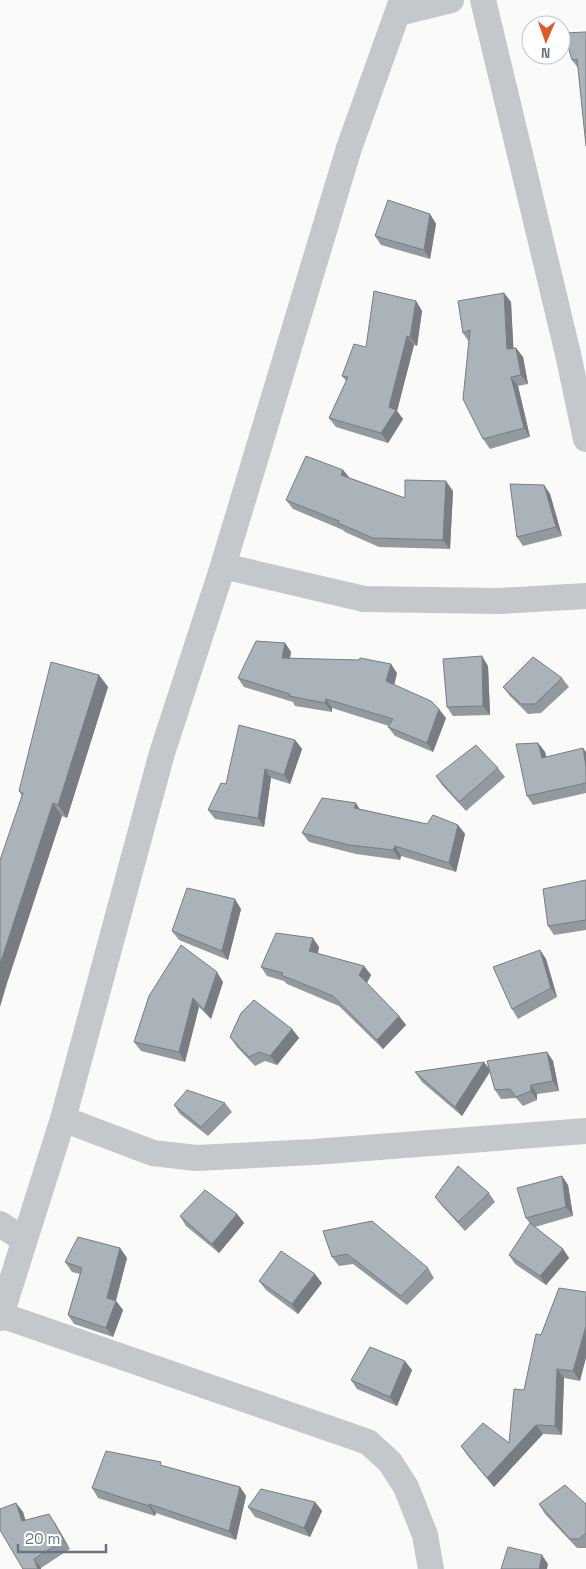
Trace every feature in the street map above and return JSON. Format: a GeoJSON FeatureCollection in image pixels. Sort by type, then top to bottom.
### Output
{"type":"FeatureCollection","features":[{"type":"Feature","properties":{"kind":"street"},"geometry":{"type":"LineString","coordinates":[[431,1569],[425,1535],[406,1487],[390,1462],[368,1442],[0,1317],[63,1119],[162,753],[223,566],[349,148],[400,6],[452,0]]}},
{"type":"Feature","properties":{"kind":"street"},"geometry":{"type":"LineString","coordinates":[[483,0],[568,354],[586,439]]}},
{"type":"Feature","properties":{"kind":"street"},"geometry":{"type":"LineString","coordinates":[[223,566],[364,599],[499,601],[586,596]]}},
{"type":"Feature","properties":{"kind":"street"},"geometry":{"type":"LineString","coordinates":[[63,1119],[153,1153],[196,1158],[314,1152],[586,1131]]}},
{"type":"Feature","properties":{"kind":"street"},"geometry":{"type":"LineString","coordinates":[[0,1224],[24,1240]]}},
{"type":"Feature","properties":{"kind":"building"},"geometry":{"type":"Polygon","coordinates":[[[586,32],[586,146],[577,59],[572,60],[571,57],[571,33],[586,32]]]}},
{"type":"Feature","properties":{"kind":"building"},"geometry":{"type":"Polygon","coordinates":[[[388,200],[430,214],[424,250],[375,236],[388,200]]]}},
{"type":"Feature","properties":{"kind":"building"},"geometry":{"type":"Polygon","coordinates":[[[374,291],[416,301],[410,337],[407,336],[389,407],[396,410],[381,433],[329,418],[348,377],[342,376],[354,344],[366,347],[374,291]]]}},
{"type":"Feature","properties":{"kind":"building"},"geometry":{"type":"Polygon","coordinates":[[[504,293],[507,349],[516,348],[521,375],[511,377],[524,428],[483,439],[463,399],[470,330],[463,333],[458,301],[504,293]]]}},
{"type":"Feature","properties":{"kind":"building"},"geometry":{"type":"Polygon","coordinates":[[[306,456],[343,470],[341,475],[405,498],[405,480],[446,481],[443,540],[373,538],[338,523],[339,521],[286,500],[306,456]]]}},
{"type":"Feature","properties":{"kind":"building"},"geometry":{"type":"Polygon","coordinates":[[[510,484],[544,485],[556,527],[517,537],[510,484]]]}},
{"type":"Feature","properties":{"kind":"building"},"geometry":{"type":"Polygon","coordinates":[[[256,641],[285,643],[282,658],[359,660],[360,658],[391,664],[386,681],[431,701],[439,709],[427,743],[388,727],[393,719],[326,699],[325,703],[289,696],[290,694],[238,678],[256,641]]]}},
{"type":"Feature","properties":{"kind":"building"},"geometry":{"type":"Polygon","coordinates":[[[482,656],[483,706],[447,707],[443,659],[482,656]]]}},
{"type":"Feature","properties":{"kind":"building"},"geometry":{"type":"Polygon","coordinates":[[[533,657],[562,678],[535,704],[521,704],[503,687],[533,657]]]}},
{"type":"Feature","properties":{"kind":"building"},"geometry":{"type":"Polygon","coordinates":[[[51,662],[99,675],[58,805],[53,803],[0,964],[0,860],[23,793],[19,791],[51,662]]]}},
{"type":"Feature","properties":{"kind":"building"},"geometry":{"type":"Polygon","coordinates":[[[239,725],[295,740],[284,775],[265,769],[258,818],[208,810],[221,783],[226,784],[239,725]]]}},
{"type":"Feature","properties":{"kind":"building"},"geometry":{"type":"Polygon","coordinates":[[[538,743],[542,758],[583,748],[586,783],[527,796],[516,744],[538,743]]]}},
{"type":"Feature","properties":{"kind":"building"},"geometry":{"type":"Polygon","coordinates":[[[476,745],[498,768],[459,802],[436,776],[476,745]]]}},
{"type":"Feature","properties":{"kind":"building"},"geometry":{"type":"Polygon","coordinates":[[[322,798],[356,803],[354,808],[427,824],[433,815],[458,825],[449,863],[395,846],[393,850],[349,845],[302,833],[322,798]]]}},
{"type":"Feature","properties":{"kind":"building"},"geometry":{"type":"Polygon","coordinates":[[[586,880],[586,920],[548,926],[543,889],[586,880]]]}},
{"type":"Feature","properties":{"kind":"building"},"geometry":{"type":"Polygon","coordinates":[[[187,888],[235,899],[222,951],[172,931],[187,888]]]}},
{"type":"Feature","properties":{"kind":"building"},"geometry":{"type":"Polygon","coordinates":[[[276,933],[313,938],[309,951],[364,966],[359,975],[399,1016],[377,1040],[333,996],[281,975],[283,973],[261,967],[276,933]]]}},
{"type":"Feature","properties":{"kind":"building"},"geometry":{"type":"Polygon","coordinates":[[[181,945],[217,972],[204,1010],[193,998],[179,1052],[134,1042],[149,996],[181,945]]]}},
{"type":"Feature","properties":{"kind":"building"},"geometry":{"type":"Polygon","coordinates":[[[540,950],[551,988],[512,1009],[493,967],[540,950]]]}},
{"type":"Feature","properties":{"kind":"building"},"geometry":{"type":"Polygon","coordinates":[[[254,1000],[292,1029],[270,1056],[259,1052],[249,1057],[230,1037],[241,1013],[254,1000]]]}},
{"type":"Feature","properties":{"kind":"building"},"geometry":{"type":"Polygon","coordinates":[[[547,1052],[553,1081],[531,1085],[531,1091],[516,1097],[510,1089],[495,1090],[487,1061],[547,1052]]]}},
{"type":"Feature","properties":{"kind":"building"},"geometry":{"type":"Polygon","coordinates":[[[484,1062],[455,1107],[415,1072],[456,1066],[484,1062]]]}},
{"type":"Feature","properties":{"kind":"building"},"geometry":{"type":"Polygon","coordinates":[[[187,1090],[225,1103],[201,1127],[174,1105],[187,1090]]]}},
{"type":"Feature","properties":{"kind":"building"},"geometry":{"type":"Polygon","coordinates":[[[458,1166],[489,1193],[458,1222],[435,1197],[458,1166]]]}},
{"type":"Feature","properties":{"kind":"building"},"geometry":{"type":"Polygon","coordinates":[[[562,1176],[566,1207],[526,1218],[517,1188],[562,1176]]]}},
{"type":"Feature","properties":{"kind":"building"},"geometry":{"type":"Polygon","coordinates":[[[205,1190],[237,1214],[212,1244],[180,1216],[205,1190]]]}},
{"type":"Feature","properties":{"kind":"building"},"geometry":{"type":"Polygon","coordinates":[[[372,1221],[428,1268],[401,1296],[347,1254],[332,1257],[323,1231],[372,1221]]]}},
{"type":"Feature","properties":{"kind":"building"},"geometry":{"type":"Polygon","coordinates":[[[530,1223],[563,1249],[540,1276],[509,1255],[530,1223]]]}},
{"type":"Feature","properties":{"kind":"building"},"geometry":{"type":"Polygon","coordinates":[[[78,1237],[120,1248],[107,1298],[116,1301],[106,1328],[68,1315],[82,1268],[65,1262],[78,1237]]]}},
{"type":"Feature","properties":{"kind":"building"},"geometry":{"type":"Polygon","coordinates":[[[281,1251],[315,1274],[292,1304],[259,1281],[281,1251]]]}},
{"type":"Feature","properties":{"kind":"building"},"geometry":{"type":"Polygon","coordinates":[[[559,1288],[586,1292],[586,1326],[573,1371],[557,1369],[555,1426],[536,1425],[487,1478],[461,1446],[483,1423],[509,1443],[514,1389],[524,1390],[536,1334],[541,1335],[559,1288]]]}},
{"type":"Feature","properties":{"kind":"building"},"geometry":{"type":"Polygon","coordinates":[[[370,1347],[405,1361],[390,1397],[351,1380],[370,1347]]]}},
{"type":"Feature","properties":{"kind":"building"},"geometry":{"type":"Polygon","coordinates":[[[106,1451],[161,1462],[160,1465],[240,1487],[229,1531],[149,1504],[149,1506],[92,1488],[106,1451]]]}},
{"type":"Feature","properties":{"kind":"building"},"geometry":{"type":"Polygon","coordinates":[[[565,1485],[586,1504],[586,1533],[579,1539],[570,1539],[539,1504],[565,1485]]]}},
{"type":"Feature","properties":{"kind":"building"},"geometry":{"type":"Polygon","coordinates":[[[261,1489],[315,1502],[304,1528],[248,1507],[261,1489]]]}},
{"type":"Feature","properties":{"kind":"building"},"geometry":{"type":"Polygon","coordinates":[[[16,1503],[22,1521],[49,1514],[64,1540],[34,1559],[38,1569],[23,1569],[0,1530],[0,1509],[16,1503]]]}},
{"type":"Feature","properties":{"kind":"building"},"geometry":{"type":"Polygon","coordinates":[[[508,1547],[542,1555],[539,1569],[501,1569],[508,1547]]]}}]}
